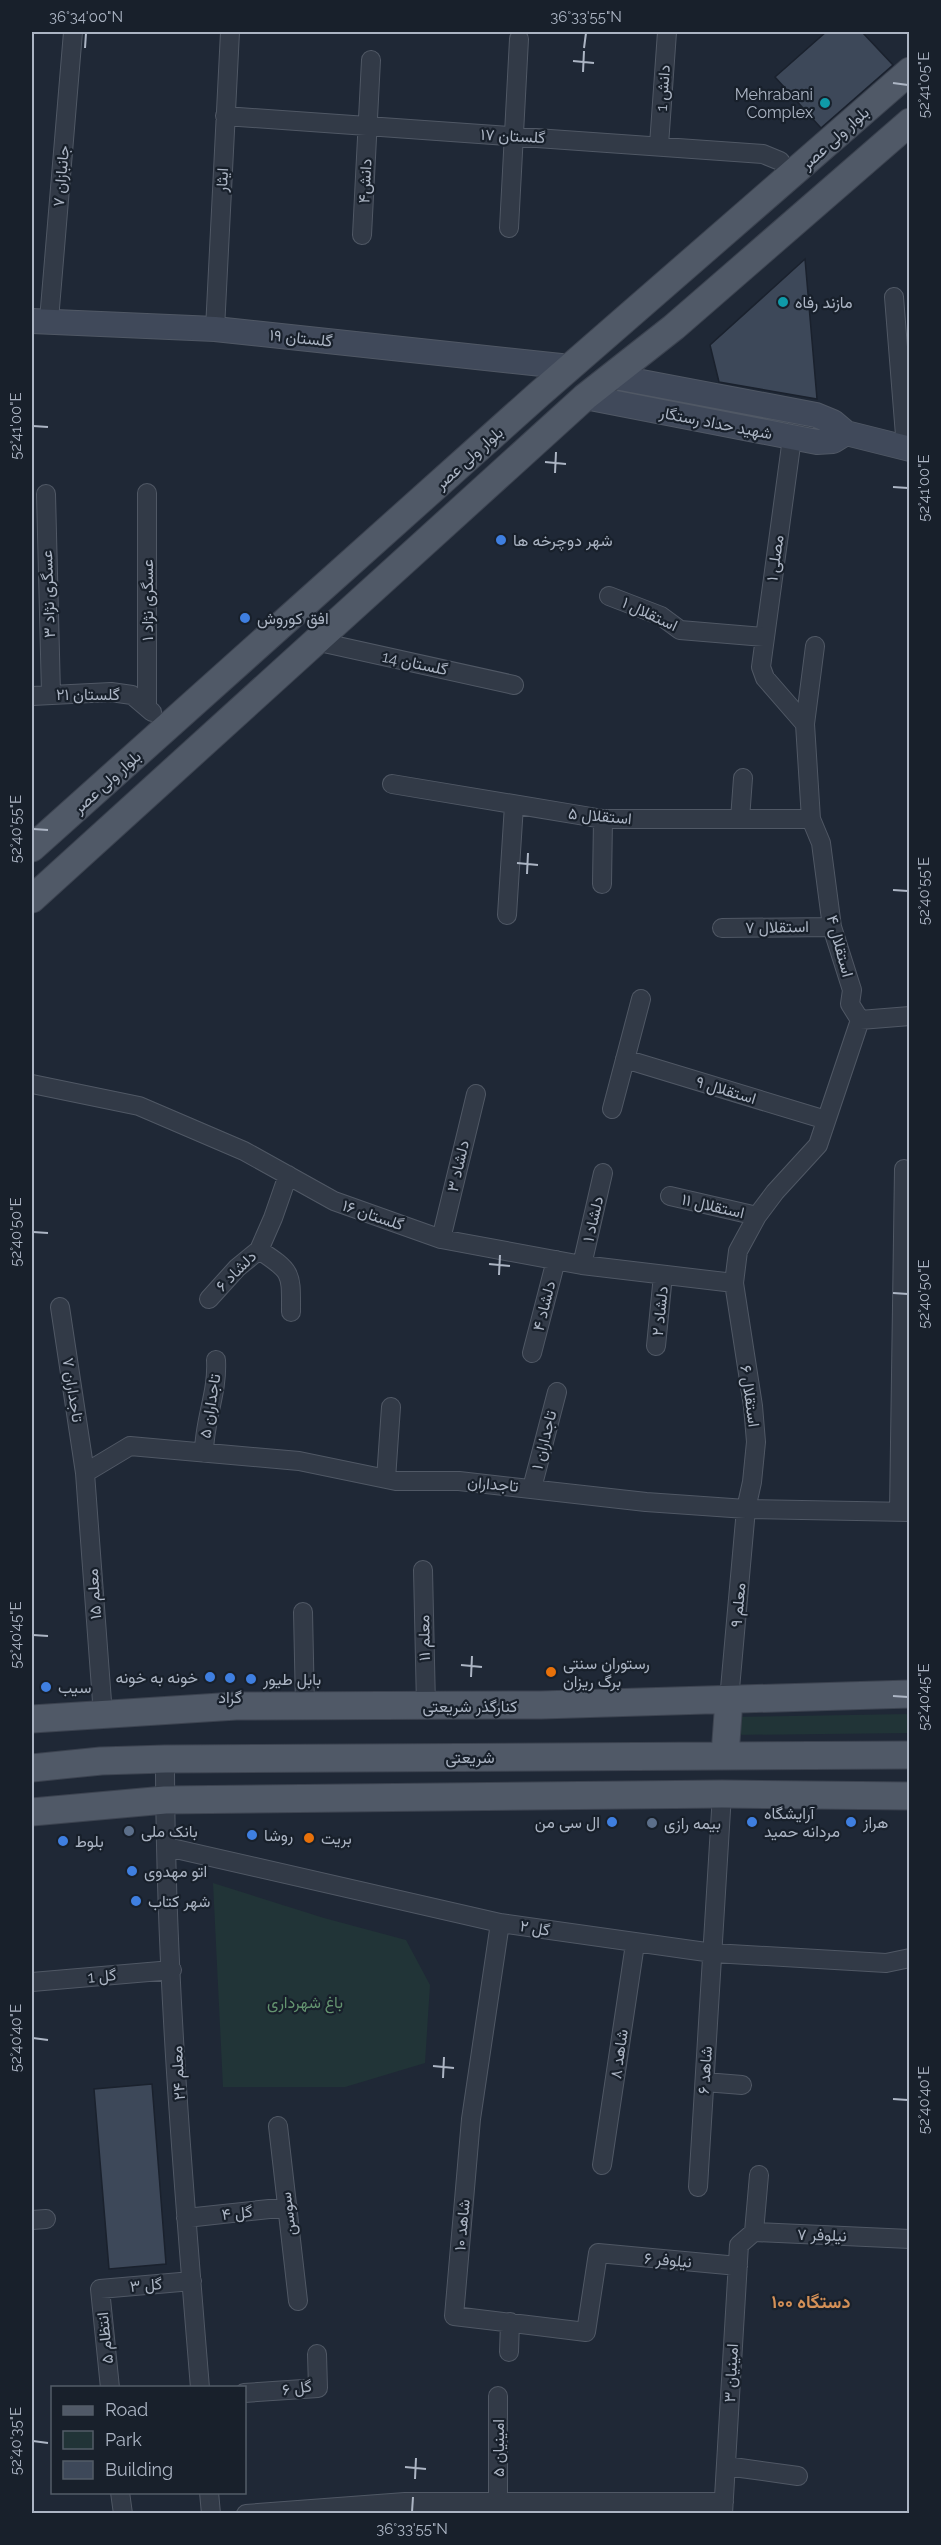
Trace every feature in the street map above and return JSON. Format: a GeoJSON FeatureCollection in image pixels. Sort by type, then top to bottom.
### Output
{"type":"FeatureCollection","features":[{"type":"Feature","properties":{"kind":"main road","name":"بلوار ولی عصر"},"geometry":{"type":"LineString","coordinates":[[32,849],[570,367],[791,177],[909,71]]}},
{"type":"Feature","properties":{"kind":"main road","name":"بلوار ولی عصر"},"geometry":{"type":"LineString","coordinates":[[32,899],[585,397],[674,327],[909,122]]}},
{"type":"Feature","properties":{"kind":"main road","name":"گلستان ۱۹"},"geometry":{"type":"LineString","coordinates":[[40,320],[215,329],[570,367]]}},
{"type":"Feature","properties":{"kind":"main road"},"geometry":{"type":"LineString","coordinates":[[594,346],[610,376]]}},
{"type":"Feature","properties":{"kind":"main road"},"geometry":{"type":"LineString","coordinates":[[570,367],[610,376]]}},
{"type":"Feature","properties":{"kind":"main road"},"geometry":{"type":"LineString","coordinates":[[570,367],[585,397]]}},
{"type":"Feature","properties":{"kind":"main road","name":"شهید حداد رستگار"},"geometry":{"type":"LineString","coordinates":[[610,376],[816,415],[833,422],[846,433],[908,448]]}},
{"type":"Feature","properties":{"kind":"main road","name":"شهید حداد رستگار"},"geometry":{"type":"LineString","coordinates":[[585,397],[817,442],[833,441],[846,433]]}},
{"type":"Feature","properties":{"kind":"main road","name":"کنارگذر شریعتی"},"geometry":{"type":"LineString","coordinates":[[32,1719],[236,1706],[426,1706],[909,1694]]}},
{"type":"Feature","properties":{"kind":"main road"},"geometry":{"type":"LineString","coordinates":[[725,1755],[729,1700]]}},
{"type":"Feature","properties":{"kind":"main road","name":"شریعتی"},"geometry":{"type":"LineString","coordinates":[[32,1768],[101,1761],[165,1759],[909,1755]]}},
{"type":"Feature","properties":{"kind":"main road"},"geometry":{"type":"LineString","coordinates":[[32,1812],[165,1800],[722,1794],[909,1796]]}},
{"type":"Feature","properties":{"kind":"street","name":"جانبازان ۷"},"geometry":{"type":"LineString","coordinates":[[40,320],[73,32]]}},
{"type":"Feature","properties":{"kind":"street","name":"ایثار"},"geometry":{"type":"LineString","coordinates":[[215,329],[230,32]]}},
{"type":"Feature","properties":{"kind":"street","name":"دانش 1"},"geometry":{"type":"LineString","coordinates":[[659,145],[668,32]]}},
{"type":"Feature","properties":{"kind":"street"},"geometry":{"type":"LineString","coordinates":[[509,228],[519,39]]}},
{"type":"Feature","properties":{"kind":"street","name":"دانش۴"},"geometry":{"type":"LineString","coordinates":[[362,235],[371,60]]}},
{"type":"Feature","properties":{"kind":"street","name":"گلستان ۱۷"},"geometry":{"type":"LineString","coordinates":[[225,116],[367,128],[659,145],[763,154],[780,161],[791,177]]}},
{"type":"Feature","properties":{"kind":"street"},"geometry":{"type":"LineString","coordinates":[[894,297],[908,448]]}},
{"type":"Feature","properties":{"kind":"street","name":"مصلی ۱"},"geometry":{"type":"LineString","coordinates":[[792,438],[761,667],[765,678],[805,724]]}},
{"type":"Feature","properties":{"kind":"street","name":"عسگری نژاد ۱"},"geometry":{"type":"LineString","coordinates":[[147,493],[147,707]]}},
{"type":"Feature","properties":{"kind":"street","name":"عسگری نژاد ۳"},"geometry":{"type":"LineString","coordinates":[[46,494],[51,694]]}},
{"type":"Feature","properties":{"kind":"street","name":"استقلال ۱"},"geometry":{"type":"LineString","coordinates":[[609,596],[661,616],[680,630],[764,637]]}},
{"type":"Feature","properties":{"kind":"street","name":"گلستان 14"},"geometry":{"type":"LineString","coordinates":[[315,641],[514,685]]}},
{"type":"Feature","properties":{"kind":"street","name":"استقلال ۴"},"geometry":{"type":"LineString","coordinates":[[814,646],[805,724],[812,819],[821,843],[832,927],[852,990],[850,1004],[860,1020]]}},
{"type":"Feature","properties":{"kind":"street","name":"گلستان ۲۱"},"geometry":{"type":"LineString","coordinates":[[32,696],[111,692],[132,695],[167,728]]}},
{"type":"Feature","properties":{"kind":"street"},"geometry":{"type":"LineString","coordinates":[[740,819],[743,778]]}},
{"type":"Feature","properties":{"kind":"street","name":"استقلال ۵"},"geometry":{"type":"LineString","coordinates":[[392,784],[603,819],[812,819]]}},
{"type":"Feature","properties":{"kind":"street"},"geometry":{"type":"LineString","coordinates":[[507,915],[514,805]]}},
{"type":"Feature","properties":{"kind":"street"},"geometry":{"type":"LineString","coordinates":[[602,884],[603,819]]}},
{"type":"Feature","properties":{"kind":"street","name":"استقلال ۷"},"geometry":{"type":"LineString","coordinates":[[722,928],[832,927]]}},
{"type":"Feature","properties":{"kind":"street"},"geometry":{"type":"LineString","coordinates":[[612,1109],[641,999]]}},
{"type":"Feature","properties":{"kind":"street"},"geometry":{"type":"LineString","coordinates":[[734,1283],[738,1251],[757,1216],[775,1192],[818,1145],[860,1020],[909,1016]]}},
{"type":"Feature","properties":{"kind":"street","name":"استقلال ۹"},"geometry":{"type":"LineString","coordinates":[[625,1059],[826,1120]]}},
{"type":"Feature","properties":{"kind":"street","name":"گلستان ۱۶"},"geometry":{"type":"LineString","coordinates":[[32,1084],[139,1106],[244,1151],[334,1201],[441,1239],[582,1265],[734,1283]]}},
{"type":"Feature","properties":{"kind":"street","name":"دلشاد ۳"},"geometry":{"type":"LineString","coordinates":[[441,1239],[476,1094]]}},
{"type":"Feature","properties":{"kind":"street"},"geometry":{"type":"LineString","coordinates":[[904,1169],[904,1512]]}},
{"type":"Feature","properties":{"kind":"street","name":"دلشاد ۱"},"geometry":{"type":"LineString","coordinates":[[582,1265],[603,1173]]}},
{"type":"Feature","properties":{"kind":"street","name":"دلشاد ۶"},"geometry":{"type":"LineString","coordinates":[[209,1299],[237,1268],[259,1250],[288,1175]]}},
{"type":"Feature","properties":{"kind":"street","name":"استقلال ۱۱"},"geometry":{"type":"LineString","coordinates":[[670,1196],[757,1216]]}},
{"type":"Feature","properties":{"kind":"street"},"geometry":{"type":"LineString","coordinates":[[259,1250],[283,1265],[291,1279],[291,1312]]}},
{"type":"Feature","properties":{"kind":"street","name":"دلشاد ۴"},"geometry":{"type":"LineString","coordinates":[[532,1353],[556,1260]]}},
{"type":"Feature","properties":{"kind":"street","name":"دلشاد ۲"},"geometry":{"type":"LineString","coordinates":[[656,1346],[663,1275]]}},
{"type":"Feature","properties":{"kind":"street","name":"استقلال ۶"},"geometry":{"type":"LineString","coordinates":[[734,1283],[753,1406],[756,1442],[752,1482],[746,1509]]}},
{"type":"Feature","properties":{"kind":"street","name":"تاجداران ۷"},"geometry":{"type":"LineString","coordinates":[[60,1307],[86,1473]]}},
{"type":"Feature","properties":{"kind":"street","name":"تاجداران ۵"},"geometry":{"type":"LineString","coordinates":[[204,1453],[204,1430],[217,1380],[216,1360]]}},
{"type":"Feature","properties":{"kind":"street","name":"تاجداران ۱"},"geometry":{"type":"LineString","coordinates":[[532,1488],[557,1392]]}},
{"type":"Feature","properties":{"kind":"street"},"geometry":{"type":"LineString","coordinates":[[386,1479],[391,1407]]}},
{"type":"Feature","properties":{"kind":"street","name":"تاجداران"},"geometry":{"type":"LineString","coordinates":[[86,1473],[130,1446],[298,1461],[386,1479],[459,1481],[646,1502],[746,1509],[904,1512]]}},
{"type":"Feature","properties":{"kind":"street","name":"معلم ۱۵"},"geometry":{"type":"LineString","coordinates":[[86,1473],[103,1715]]}},
{"type":"Feature","properties":{"kind":"street","name":"معلم ۹"},"geometry":{"type":"LineString","coordinates":[[729,1700],[746,1509]]}},
{"type":"Feature","properties":{"kind":"street","name":"معلم ۱۱"},"geometry":{"type":"LineString","coordinates":[[423,1570],[426,1706]]}},
{"type":"Feature","properties":{"kind":"street"},"geometry":{"type":"LineString","coordinates":[[303,1612],[306,1706]]}},
{"type":"Feature","properties":{"kind":"street","name":"معلم ۲۴"},"geometry":{"type":"LineString","coordinates":[[165,1759],[172,1970],[186,2218],[200,2386]]}},
{"type":"Feature","properties":{"kind":"street","name":"شاهد ۶"},"geometry":{"type":"LineString","coordinates":[[698,2187],[722,1794]]}},
{"type":"Feature","properties":{"kind":"street","name":"گل ۲"},"geometry":{"type":"LineString","coordinates":[[167,1847],[500,1923],[635,1944],[713,1953],[886,1963],[909,1958]]}},
{"type":"Feature","properties":{"kind":"street","name":"شاهد ۱۰"},"geometry":{"type":"LineString","coordinates":[[500,1923],[471,2119],[454,2316],[586,2332],[598,2253]]}},
{"type":"Feature","properties":{"kind":"street","name":"شاهد ۸"},"geometry":{"type":"LineString","coordinates":[[602,2165],[635,1944]]}},
{"type":"Feature","properties":{"kind":"street","name":"گل 1"},"geometry":{"type":"LineString","coordinates":[[32,1982],[172,1970]]}},
{"type":"Feature","properties":{"kind":"street"},"geometry":{"type":"LineString","coordinates":[[705,2082],[742,2085]]}},
{"type":"Feature","properties":{"kind":"street","name":"سوسن"},"geometry":{"type":"LineString","coordinates":[[278,2126],[298,2301]]}},
{"type":"Feature","properties":{"kind":"street"},"geometry":{"type":"LineString","coordinates":[[754,2232],[759,2175]]}},
{"type":"Feature","properties":{"kind":"street","name":"گل ۴"},"geometry":{"type":"LineString","coordinates":[[186,2218],[288,2207]]}},
{"type":"Feature","properties":{"kind":"street","name":"نیلوفر ۷"},"geometry":{"type":"LineString","coordinates":[[754,2232],[909,2239]]}},
{"type":"Feature","properties":{"kind":"street","name":"امینیان ۳"},"geometry":{"type":"LineString","coordinates":[[723,2508],[739,2245],[754,2232]]}},
{"type":"Feature","properties":{"kind":"street","name":"نیلوفر ۶"},"geometry":{"type":"LineString","coordinates":[[598,2253],[738,2266]]}},
{"type":"Feature","properties":{"kind":"street","name":"گل ۳"},"geometry":{"type":"LineString","coordinates":[[100,2289],[192,2281]]}},
{"type":"Feature","properties":{"kind":"street","name":"انتظام ۵"},"geometry":{"type":"LineString","coordinates":[[100,2289],[110,2386]]}},
{"type":"Feature","properties":{"kind":"street"},"geometry":{"type":"LineString","coordinates":[[508,2352],[510,2322]]}},
{"type":"Feature","properties":{"kind":"street","name":"گل ۶"},"geometry":{"type":"LineString","coordinates":[[246,2393],[318,2388],[317,2354]]}},
{"type":"Feature","properties":{"kind":"street","name":"امینیان ۵"},"geometry":{"type":"LineString","coordinates":[[498,2396],[498,2500]]}},
{"type":"Feature","properties":{"kind":"street"},"geometry":{"type":"LineString","coordinates":[[726,2466],[798,2476]]}},
{"type":"Feature","properties":{"kind":"street"},"geometry":{"type":"LineString","coordinates":[[120,2494],[123,2514]]}},
{"type":"Feature","properties":{"kind":"street"},"geometry":{"type":"LineString","coordinates":[[209,2494],[211,2514]]}},
{"type":"Feature","properties":{"kind":"street"},"geometry":{"type":"LineString","coordinates":[[246,2514],[406,2508],[498,2500],[582,2507],[723,2508]]}},
{"type":"Feature","properties":{"kind":"green space"},"geometry":{"type":"Polygon","coordinates":[[[909,1714],[909,1733],[730,1735],[730,1717],[909,1714]]]}},
{"type":"Feature","properties":{"kind":"green space","name":"باغ شهرداری"},"geometry":{"type":"Polygon","coordinates":[[[213,1883],[324,1918],[406,1940],[430,1985],[425,2063],[345,2087],[223,2087],[213,1883]]]}},
{"type":"Feature","properties":{"kind":"building","name":"Mehrabani Complex"},"geometry":{"type":"Polygon","coordinates":[[[826,32],[862,32],[893,65],[821,128],[775,77],[826,32]]]}},
{"type":"Feature","properties":{"kind":"building","name":"مازند رفاه"},"geometry":{"type":"Polygon","coordinates":[[[805,259],[817,399],[719,382],[710,345],[805,259]]]}},
{"type":"Feature","properties":{"kind":"building"},"geometry":{"type":"Polygon","coordinates":[[[152,2084],[166,2264],[109,2269],[94,2089],[152,2084]]]}},
{"type":"Feature","properties":{"kind":"place","name":"Mehrabani Complex"},"geometry":{"type":"Point","coordinates":[825,103]}},
{"type":"Feature","properties":{"kind":"place","name":"مازند رفاه"},"geometry":{"type":"Point","coordinates":[783,302]}},
{"type":"Feature","properties":{"kind":"place","name":"شهر دوچرخه ها"},"geometry":{"type":"Point","coordinates":[501,540]}},
{"type":"Feature","properties":{"kind":"place","name":"افق کوروش"},"geometry":{"type":"Point","coordinates":[245,618]}},
{"type":"Feature","properties":{"kind":"place","name":"رستوران سنتی برگ ریزان"},"geometry":{"type":"Point","coordinates":[551,1672]}},
{"type":"Feature","properties":{"kind":"place","name":"خونه به خونه"},"geometry":{"type":"Point","coordinates":[210,1677]}},
{"type":"Feature","properties":{"kind":"place","name":"گراد"},"geometry":{"type":"Point","coordinates":[230,1678]}},
{"type":"Feature","properties":{"kind":"place","name":"بابل طیور"},"geometry":{"type":"Point","coordinates":[251,1679]}},
{"type":"Feature","properties":{"kind":"place","name":"سیب"},"geometry":{"type":"Point","coordinates":[46,1687]}},
{"type":"Feature","properties":{"kind":"place","name":"ال سی من"},"geometry":{"type":"Point","coordinates":[612,1822]}},
{"type":"Feature","properties":{"kind":"place","name":"آرایشگاه مردانه حمید"},"geometry":{"type":"Point","coordinates":[752,1822]}},
{"type":"Feature","properties":{"kind":"place","name":"هراز"},"geometry":{"type":"Point","coordinates":[851,1822]}},
{"type":"Feature","properties":{"kind":"place","name":"بیمه رازی"},"geometry":{"type":"Point","coordinates":[652,1823]}},
{"type":"Feature","properties":{"kind":"place","name":"بانک ملی"},"geometry":{"type":"Point","coordinates":[129,1831]}},
{"type":"Feature","properties":{"kind":"place","name":"روشا"},"geometry":{"type":"Point","coordinates":[252,1835]}},
{"type":"Feature","properties":{"kind":"place","name":"بریت"},"geometry":{"type":"Point","coordinates":[309,1838]}},
{"type":"Feature","properties":{"kind":"place","name":"بلوط"},"geometry":{"type":"Point","coordinates":[63,1841]}},
{"type":"Feature","properties":{"kind":"place","name":"اتو مهدوی"},"geometry":{"type":"Point","coordinates":[132,1871]}},
{"type":"Feature","properties":{"kind":"place","name":"شهر کتاب"},"geometry":{"type":"Point","coordinates":[136,1901]}},
{"type":"Feature","properties":{"kind":"district","name":"۱۰۰ دستگاه"},"geometry":{"type":"Point","coordinates":[811,2301]}}]}
